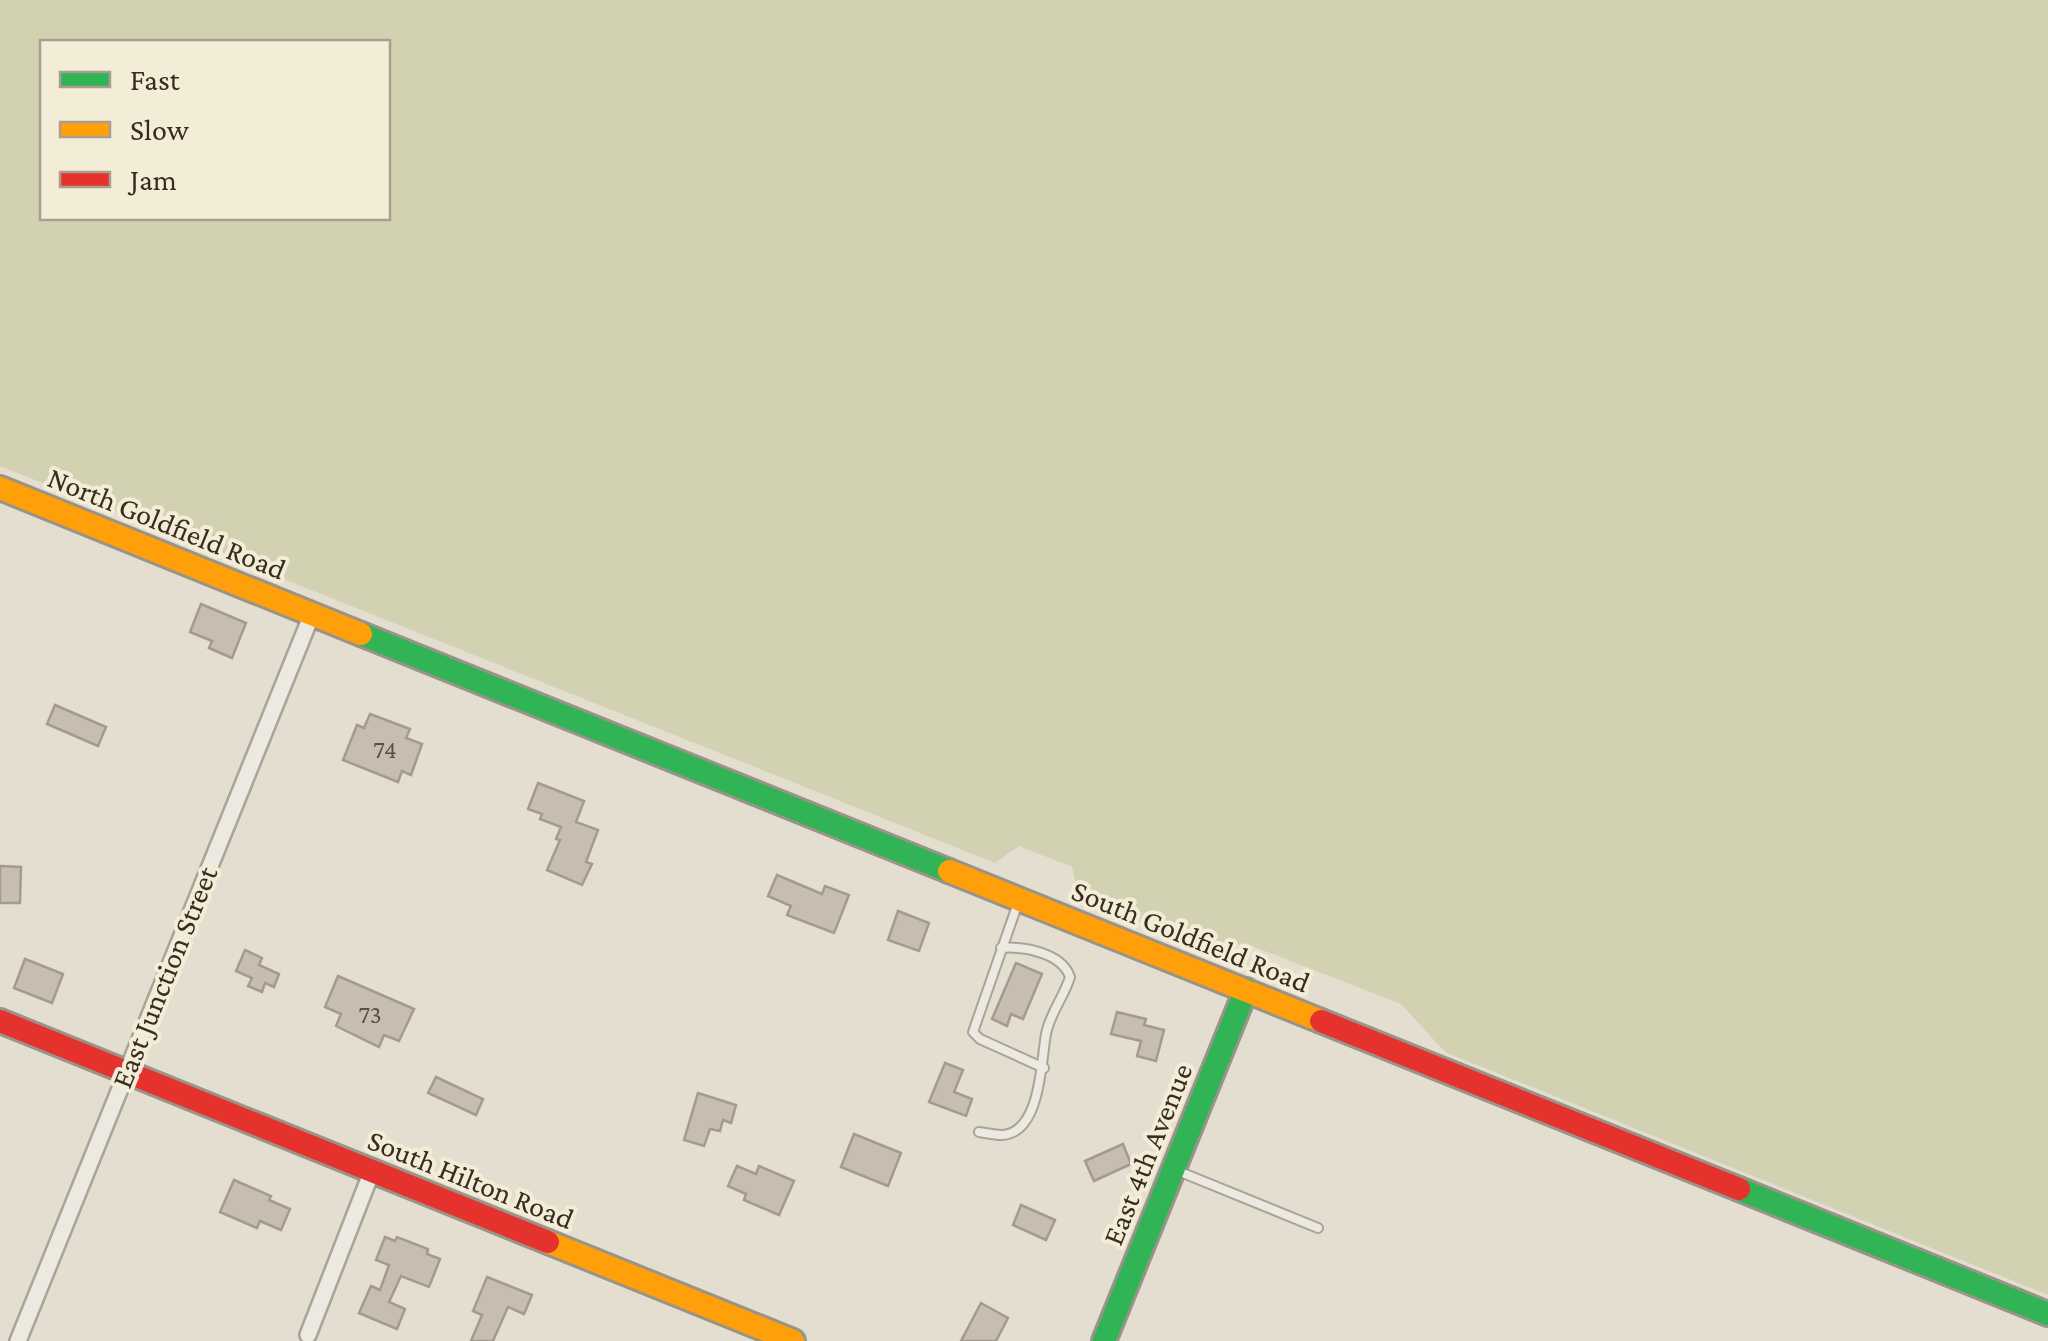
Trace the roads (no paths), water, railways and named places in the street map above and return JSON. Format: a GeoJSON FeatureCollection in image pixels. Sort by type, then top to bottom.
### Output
{"type":"FeatureCollection","features":[{"type":"Feature","properties":{"kind":"main road","name":"North Goldfield Road"},"geometry":{"type":"LineString","coordinates":[[0,488],[312,614]]}},
{"type":"Feature","properties":{"kind":"main road","name":"South Goldfield Road"},"geometry":{"type":"LineString","coordinates":[[312,614],[2048,1314]]}},
{"type":"Feature","properties":{"kind":"main road","name":"East 4th Avenue"},"geometry":{"type":"LineString","coordinates":[[1104,1341],[1246,990]]}},
{"type":"Feature","properties":{"kind":"main road","name":"South Hilton Road"},"geometry":{"type":"LineString","coordinates":[[0,1021],[793,1341]]}},
{"type":"Feature","properties":{"kind":"street","name":"East Junction Street"},"geometry":{"type":"LineString","coordinates":[[18,1341],[312,614]]}},
{"type":"Feature","properties":{"kind":"street"},"geometry":{"type":"LineString","coordinates":[[308,1335],[372,1171]]}},
{"type":"Feature","properties":{"kind":"lane"},"geometry":{"type":"LineString","coordinates":[[1020,899],[972,1027],[980,1039],[1044,1068]]}},
{"type":"Feature","properties":{"kind":"lane"},"geometry":{"type":"LineString","coordinates":[[979,1132],[1005,1135],[1018,1130],[1030,1115],[1044,1068],[1050,1019],[1066,989],[1068,970],[1036,951],[1002,948]]}},
{"type":"Feature","properties":{"kind":"lane"},"geometry":{"type":"LineString","coordinates":[[1174,1170],[1318,1228]]}}]}
